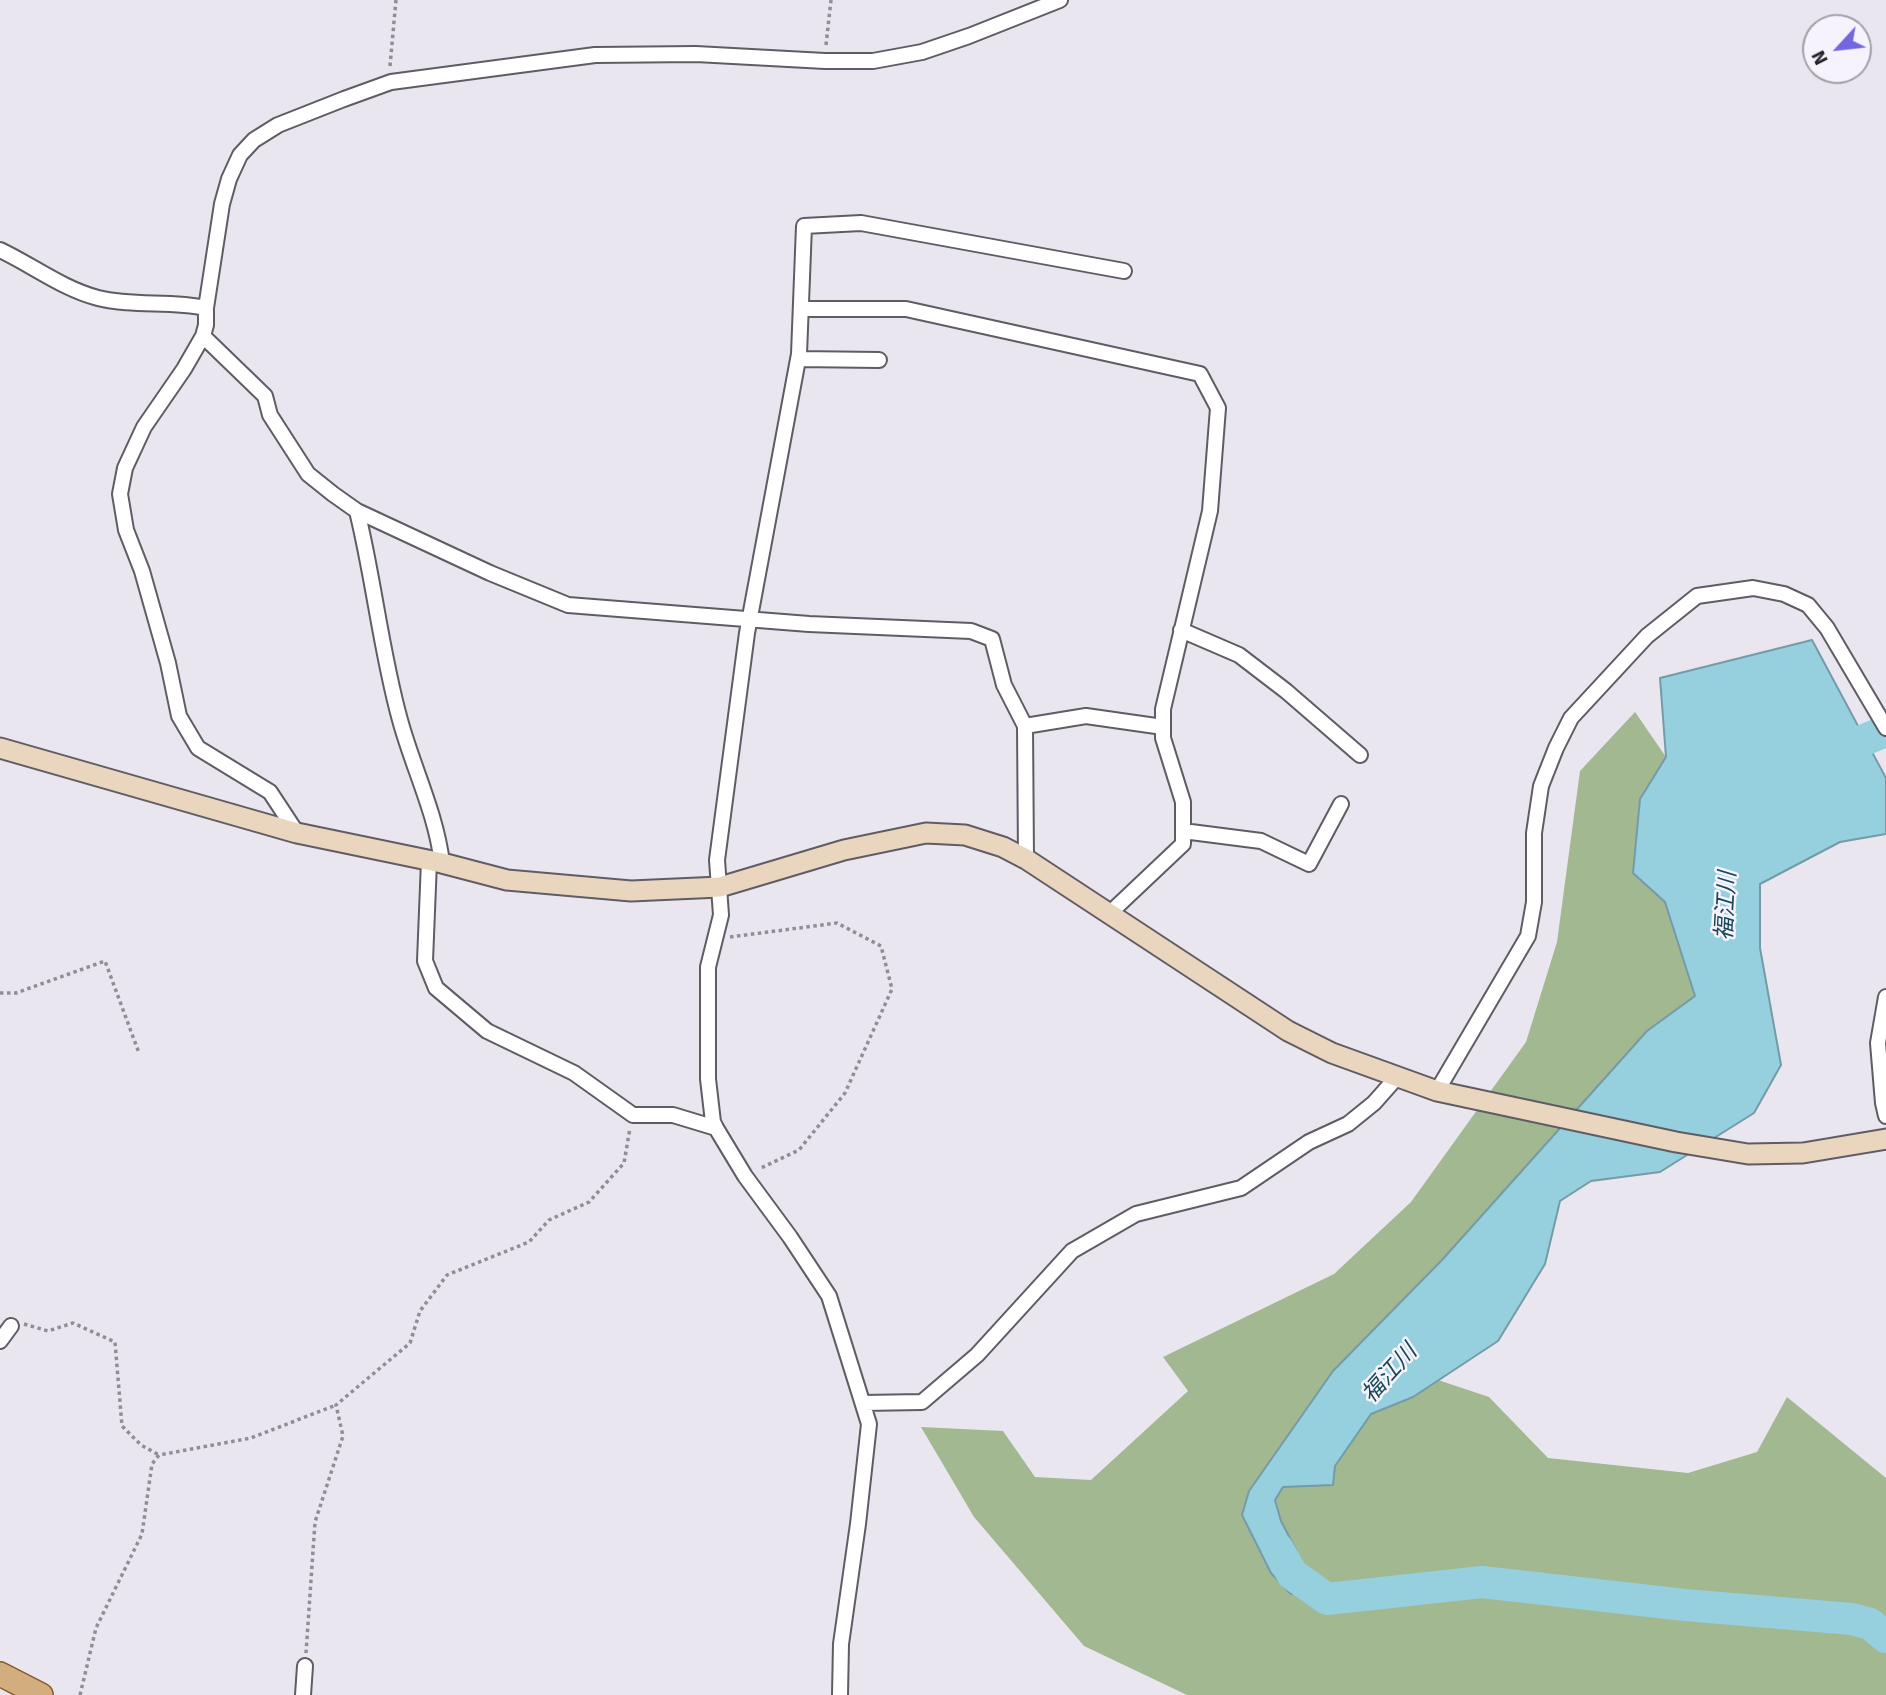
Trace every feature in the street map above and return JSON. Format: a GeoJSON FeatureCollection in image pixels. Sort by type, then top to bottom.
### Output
{"type":"FeatureCollection","features":[{"type":"Feature","properties":{"kind":"main road"},"geometry":{"type":"LineString","coordinates":[[0,1674],[41,1695]]}},
{"type":"Feature","properties":{"kind":"street"},"geometry":{"type":"LineString","coordinates":[[297,833],[270,792],[198,748],[179,716],[168,663],[142,571],[126,530],[120,495],[125,468],[144,427],[203,336],[222,204],[240,155],[254,140],[278,125],[391,82],[595,55],[696,54],[873,61],[922,52],[1060,0]]}},
{"type":"Feature","properties":{"kind":"street"},"geometry":{"type":"LineString","coordinates":[[840,1695],[841,1644],[869,1424],[829,1296],[745,1176],[716,1128],[708,1079],[708,967],[720,915],[717,860],[747,633],[798,359],[804,226],[861,223],[1124,271]]}},
{"type":"Feature","properties":{"kind":"street"},"geometry":{"type":"LineString","coordinates":[[0,250],[80,292],[99,298],[149,305],[190,304],[206,308]]}},
{"type":"Feature","properties":{"kind":"street"},"geometry":{"type":"LineString","coordinates":[[801,309],[906,309],[1200,374],[1218,408],[1210,511],[1163,709],[1163,738],[1183,802],[1184,844],[1110,913]]}},
{"type":"Feature","properties":{"kind":"street"},"geometry":{"type":"LineString","coordinates":[[203,336],[265,396],[270,415],[308,474],[357,511],[490,573],[568,605],[751,620],[971,631],[992,639],[1004,685],[1025,726],[1026,859]]}},
{"type":"Feature","properties":{"kind":"street"},"geometry":{"type":"LineString","coordinates":[[798,359],[879,360]]}},
{"type":"Feature","properties":{"kind":"street"},"geometry":{"type":"LineString","coordinates":[[357,511],[400,722],[421,778],[440,844],[425,961],[436,988],[487,1031],[575,1073],[633,1115],[673,1115],[716,1128]]}},
{"type":"Feature","properties":{"kind":"street"},"geometry":{"type":"LineString","coordinates":[[1437,1091],[1528,936],[1534,902],[1534,833],[1539,798],[1556,748],[1571,718],[1647,636],[1697,596],[1753,588],[1784,594],[1808,605],[1827,628],[1886,728]]}},
{"type":"Feature","properties":{"kind":"street"},"geometry":{"type":"LineString","coordinates":[[1181,631],[1239,655],[1286,691],[1360,755]]}},
{"type":"Feature","properties":{"kind":"street"},"geometry":{"type":"LineString","coordinates":[[1025,726],[1086,716],[1163,727]]}},
{"type":"Feature","properties":{"kind":"street"},"geometry":{"type":"LineString","coordinates":[[0,748],[297,833],[507,880],[631,891],[720,887],[844,850],[926,833],[965,835],[1003,847],[1026,859],[1288,1031],[1332,1053],[1437,1091],[1676,1142],[1748,1154],[1803,1153],[1886,1139]]}},
{"type":"Feature","properties":{"kind":"street"},"geometry":{"type":"LineString","coordinates":[[1183,831],[1261,841],[1308,864],[1341,804]]}},
{"type":"Feature","properties":{"kind":"street"},"geometry":{"type":"LineString","coordinates":[[1886,997],[1878,1042],[1886,1116]]}},
{"type":"Feature","properties":{"kind":"street"},"geometry":{"type":"LineString","coordinates":[[863,1404],[922,1402],[977,1355],[1072,1251],[1136,1214],[1241,1188],[1309,1142],[1348,1124],[1374,1103],[1397,1077]]}},
{"type":"Feature","properties":{"kind":"street"},"geometry":{"type":"LineString","coordinates":[[0,1341],[17,1325]]}},
{"type":"Feature","properties":{"kind":"street"},"geometry":{"type":"LineString","coordinates":[[303,1695],[305,1666]]}},
{"type":"Feature","properties":{"kind":"path"},"geometry":{"type":"LineString","coordinates":[[391,82],[396,0]]}},
{"type":"Feature","properties":{"kind":"path"},"geometry":{"type":"LineString","coordinates":[[825,61],[831,0]]}},
{"type":"Feature","properties":{"kind":"path"},"geometry":{"type":"LineString","coordinates":[[715,939],[837,923],[881,946],[892,989],[845,1093],[799,1150],[745,1176]]}},
{"type":"Feature","properties":{"kind":"path"},"geometry":{"type":"LineString","coordinates":[[0,993],[16,993],[105,961],[139,1052]]}},
{"type":"Feature","properties":{"kind":"path"},"geometry":{"type":"LineString","coordinates":[[17,1325],[48,1331],[73,1323],[115,1342],[122,1426],[141,1445],[159,1455],[251,1438],[336,1405],[410,1343],[420,1311],[447,1275],[529,1242],[549,1220],[589,1202],[624,1163],[633,1115]]}},
{"type":"Feature","properties":{"kind":"path"},"geometry":{"type":"LineString","coordinates":[[305,1666],[315,1522],[343,1436],[336,1405]]}},
{"type":"Feature","properties":{"kind":"path"},"geometry":{"type":"LineString","coordinates":[[80,1695],[96,1628],[142,1534],[152,1464],[159,1455]]}},
{"type":"Feature","properties":{"kind":"green space"},"geometry":{"type":"Polygon","coordinates":[[[1635,712],[1666,757],[1640,799],[1633,873],[1665,902],[1696,996],[1647,1031],[1442,1260],[1333,1371],[1249,1491],[1305,1594],[1296,1550],[1281,1521],[1275,1500],[1283,1487],[1332,1485],[1335,1466],[1371,1414],[1413,1397],[1438,1380],[1489,1397],[1548,1458],[1688,1473],[1757,1452],[1787,1397],[1886,1478],[1886,1695],[1187,1695],[1084,1646],[974,1517],[921,1427],[1003,1431],[1035,1477],[1091,1480],[1188,1391],[1163,1357],[1334,1274],[1411,1202],[1526,1042],[1557,942],[1580,771],[1635,712]]]}},
{"type":"Feature","properties":{"kind":"water"},"geometry":{"type":"Polygon","coordinates":[[[1812,640],[1886,778],[1886,834],[1840,842],[1760,884],[1760,948],[1781,1065],[1754,1113],[1660,1172],[1591,1181],[1560,1201],[1545,1264],[1498,1341],[1413,1397],[1371,1414],[1335,1466],[1333,1485],[1283,1487],[1275,1500],[1281,1521],[1296,1550],[1305,1594],[1291,1594],[1271,1573],[1242,1515],[1249,1491],[1333,1371],[1442,1260],[1647,1031],[1695,996],[1665,902],[1633,873],[1640,799],[1666,757],[1660,678],[1812,640]]]}},
{"type":"Feature","properties":{"kind":"waterway","name":"福江川"},"geometry":{"type":"LineString","coordinates":[[1827,755],[1886,731]]}},
{"type":"Feature","properties":{"kind":"waterway","name":"福江川"},"geometry":{"type":"LineString","coordinates":[[1278,1549],[1292,1574],[1327,1599],[1482,1582],[1685,1605],[1852,1619],[1870,1624],[1886,1637]]}}]}
